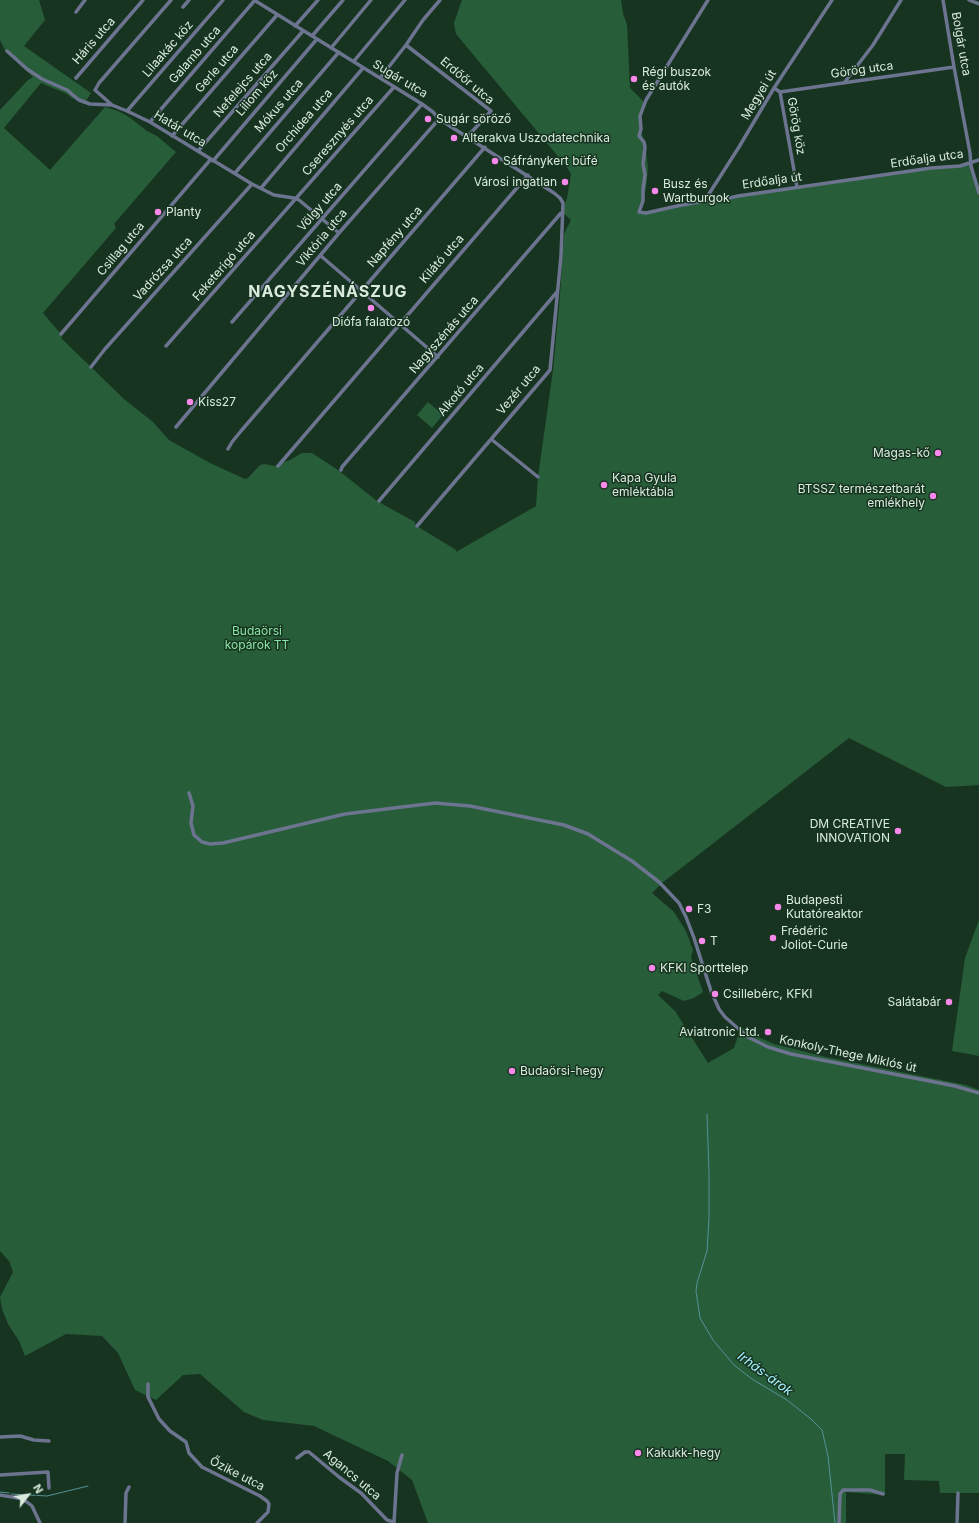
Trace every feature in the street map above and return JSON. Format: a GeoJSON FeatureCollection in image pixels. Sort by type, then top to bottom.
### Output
{"type":"FeatureCollection","features":[{"type":"Feature","properties":{"kind":"street"},"geometry":{"type":"LineString","coordinates":[[76,12],[85,0]]}},
{"type":"Feature","properties":{"kind":"street","name":"Háris utca"},"geometry":{"type":"LineString","coordinates":[[76,78],[143,0]]}},
{"type":"Feature","properties":{"kind":"street"},"geometry":{"type":"LineString","coordinates":[[112,105],[95,90],[99,83],[171,0]]}},
{"type":"Feature","properties":{"kind":"street"},"geometry":{"type":"LineString","coordinates":[[183,7],[189,0]]}},
{"type":"Feature","properties":{"kind":"street","name":"Lilaakác köz"},"geometry":{"type":"LineString","coordinates":[[128,111],[223,0]]}},
{"type":"Feature","properties":{"kind":"street","name":"Sugár utca"},"geometry":{"type":"LineString","coordinates":[[254,0],[422,104],[433,112],[439,119],[528,175],[560,198],[563,206],[562,212]]}},
{"type":"Feature","properties":{"kind":"street","name":"Galamb utca"},"geometry":{"type":"LineString","coordinates":[[150,122],[254,0]]}},
{"type":"Feature","properties":{"kind":"street"},"geometry":{"type":"LineString","coordinates":[[295,26],[318,0]]}},
{"type":"Feature","properties":{"kind":"street"},"geometry":{"type":"LineString","coordinates":[[312,36],[343,0]]}},
{"type":"Feature","properties":{"kind":"street"},"geometry":{"type":"LineString","coordinates":[[331,48],[371,0]]}},
{"type":"Feature","properties":{"kind":"street"},"geometry":{"type":"LineString","coordinates":[[354,61],[405,0]]}},
{"type":"Feature","properties":{"kind":"street"},"geometry":{"type":"LineString","coordinates":[[380,78],[406,45],[423,20],[440,0]]}},
{"type":"Feature","properties":{"kind":"street","name":"Erdőalja út"},"geometry":{"type":"LineString","coordinates":[[708,0],[646,100],[640,116],[641,129],[639,136],[645,146],[643,164],[645,175],[642,203],[638,212],[646,213],[706,201],[711,202],[738,196],[886,175]]}},
{"type":"Feature","properties":{"kind":"street","name":"Megyei út"},"geometry":{"type":"LineString","coordinates":[[706,201],[707,197],[774,88],[832,0]]}},
{"type":"Feature","properties":{"kind":"street"},"geometry":{"type":"LineString","coordinates":[[844,83],[873,45],[901,0]]}},
{"type":"Feature","properties":{"kind":"street","name":"Bolgár utca"},"geometry":{"type":"LineString","coordinates":[[943,0],[971,162],[979,194]]}},
{"type":"Feature","properties":{"kind":"street"},"geometry":{"type":"LineString","coordinates":[[969,0],[979,4]]}},
{"type":"Feature","properties":{"kind":"street","name":"Gerle utca"},"geometry":{"type":"LineString","coordinates":[[172,136],[277,15]]}},
{"type":"Feature","properties":{"kind":"street","name":"Nefelejcs utca"},"geometry":{"type":"LineString","coordinates":[[198,151],[303,31]]}},
{"type":"Feature","properties":{"kind":"street","name":"Liliom köz"},"geometry":{"type":"LineString","coordinates":[[212,160],[317,39]]}},
{"type":"Feature","properties":{"kind":"street","name":"Erdőőr utca"},"geometry":{"type":"LineString","coordinates":[[406,45],[491,111],[468,136]]}},
{"type":"Feature","properties":{"kind":"street","name":"Határ utca"},"geometry":{"type":"LineString","coordinates":[[7,51],[27,69],[42,79],[67,90],[79,100],[90,104],[112,105],[128,111],[150,122],[212,160],[235,172],[252,184],[274,194],[297,198],[339,233]]}},
{"type":"Feature","properties":{"kind":"street","name":"Mókus utca"},"geometry":{"type":"LineString","coordinates":[[235,172],[339,52]]}},
{"type":"Feature","properties":{"kind":"street","name":"Görög utca"},"geometry":{"type":"LineString","coordinates":[[780,92],[954,67]]}},
{"type":"Feature","properties":{"kind":"street","name":"Orchidea utca"},"geometry":{"type":"LineString","coordinates":[[261,188],[363,68]]}},
{"type":"Feature","properties":{"kind":"street","name":"Cseresznyés utca"},"geometry":{"type":"LineString","coordinates":[[297,198],[394,87]]}},
{"type":"Feature","properties":{"kind":"street"},"geometry":{"type":"LineString","coordinates":[[774,88],[780,92]]}},
{"type":"Feature","properties":{"kind":"street","name":"Görög köz"},"geometry":{"type":"LineString","coordinates":[[780,92],[797,188]]}},
{"type":"Feature","properties":{"kind":"street","name":"Völgy utca"},"geometry":{"type":"LineString","coordinates":[[232,322],[422,104]]}},
{"type":"Feature","properties":{"kind":"street","name":"Viktória utca"},"geometry":{"type":"LineString","coordinates":[[176,427],[339,233],[439,119]]}},
{"type":"Feature","properties":{"kind":"street","name":"Napfény utca"},"geometry":{"type":"LineString","coordinates":[[228,449],[241,431],[485,147]]}},
{"type":"Feature","properties":{"kind":"street","name":"Csillag utca"},"geometry":{"type":"LineString","coordinates":[[61,334],[212,160]]}},
{"type":"Feature","properties":{"kind":"street","name":"Erdőalja utca"},"geometry":{"type":"LineString","coordinates":[[886,175],[931,168],[960,166],[979,160]]}},
{"type":"Feature","properties":{"kind":"street","name":"Kilátó utca"},"geometry":{"type":"LineString","coordinates":[[278,466],[528,175]]}},
{"type":"Feature","properties":{"kind":"street","name":"Vadrózsa utca"},"geometry":{"type":"LineString","coordinates":[[91,367],[105,349],[252,184]]}},
{"type":"Feature","properties":{"kind":"street","name":"Feketerigó utca"},"geometry":{"type":"LineString","coordinates":[[166,346],[297,198]]}},
{"type":"Feature","properties":{"kind":"street","name":"Vezér utca"},"geometry":{"type":"LineString","coordinates":[[417,526],[550,370],[562,240],[562,212]]}},
{"type":"Feature","properties":{"kind":"street","name":"Nagyszénás utca"},"geometry":{"type":"LineString","coordinates":[[341,470],[562,212]]}},
{"type":"Feature","properties":{"kind":"street"},"geometry":{"type":"LineString","coordinates":[[321,256],[361,292],[438,356]]}},
{"type":"Feature","properties":{"kind":"street","name":"Alkotó utca"},"geometry":{"type":"LineString","coordinates":[[379,501],[557,292]]}},
{"type":"Feature","properties":{"kind":"street"},"geometry":{"type":"LineString","coordinates":[[491,439],[538,477]]}},
{"type":"Feature","properties":{"kind":"street","name":"Konkoly-Thege Miklós út"},"geometry":{"type":"LineString","coordinates":[[189,793],[193,806],[191,823],[194,835],[197,839],[206,844],[219,844],[345,814],[421,804],[447,803],[564,825],[588,834],[645,870],[659,882],[679,904],[686,917],[711,992],[719,1009],[725,1017],[748,1037],[768,1047],[786,1052],[828,1062],[946,1084],[979,1093]]}},
{"type":"Feature","properties":{"kind":"street","name":"Őzike utca"},"geometry":{"type":"LineString","coordinates":[[148,1384],[148,1397],[159,1419],[170,1431],[186,1442],[189,1453],[202,1467],[267,1501],[269,1504],[268,1512],[257,1523]]}},
{"type":"Feature","properties":{"kind":"street"},"geometry":{"type":"LineString","coordinates":[[0,1437],[20,1436],[34,1440],[49,1441]]}},
{"type":"Feature","properties":{"kind":"street","name":"Agancs utca"},"geometry":{"type":"LineString","coordinates":[[297,1458],[305,1452],[309,1452],[361,1493],[388,1521],[394,1523]]}},
{"type":"Feature","properties":{"kind":"street"},"geometry":{"type":"LineString","coordinates":[[394,1523],[397,1473],[402,1455]]}},
{"type":"Feature","properties":{"kind":"street"},"geometry":{"type":"LineString","coordinates":[[0,1475],[48,1472],[49,1488]]}},
{"type":"Feature","properties":{"kind":"street"},"geometry":{"type":"LineString","coordinates":[[125,1523],[126,1493],[129,1486]]}},
{"type":"Feature","properties":{"kind":"street"},"geometry":{"type":"LineString","coordinates":[[839,1523],[840,1494],[842,1491],[846,1489],[870,1490],[883,1494]]}},
{"type":"Feature","properties":{"kind":"street"},"geometry":{"type":"LineString","coordinates":[[957,1523],[958,1493]]}},
{"type":"Feature","properties":{"kind":"street"},"geometry":{"type":"LineString","coordinates":[[0,1495],[14,1497],[27,1502],[32,1506],[40,1523]]}},
{"type":"Feature","properties":{"kind":"green space","name":"Budaörsi kopárok TT"},"geometry":{"type":"Polygon","coordinates":[[[0,0],[39,0],[45,20],[24,46],[91,93],[84,104],[67,94],[41,83],[4,128],[50,170],[105,107],[118,111],[129,117],[147,131],[157,136],[176,152],[114,224],[116,228],[43,313],[61,334],[62,339],[124,399],[153,422],[169,440],[210,463],[245,479],[248,478],[260,465],[264,464],[275,466],[302,453],[312,453],[338,470],[377,501],[415,522],[415,525],[456,550],[456,552],[536,506],[538,477],[553,370],[564,234],[571,220],[562,212],[567,198],[571,174],[566,166],[456,34],[454,23],[462,0],[621,0],[627,25],[630,88],[645,103],[642,110],[640,124],[648,168],[646,189],[639,212],[641,213],[677,206],[931,168],[956,167],[971,162],[979,196],[979,785],[946,787],[849,738],[662,883],[652,893],[674,912],[686,931],[693,950],[691,957],[703,992],[694,998],[684,1001],[662,991],[658,995],[675,1011],[708,1063],[734,1048],[741,1027],[747,1032],[774,1044],[826,1057],[966,1085],[979,1090],[979,1493],[940,1493],[939,1481],[904,1480],[905,1454],[885,1454],[885,1495],[846,1492],[846,1523],[428,1523],[412,1480],[388,1461],[314,1426],[263,1420],[244,1412],[200,1374],[183,1375],[156,1400],[135,1390],[118,1353],[102,1336],[66,1334],[25,1356],[19,1341],[8,1324],[2,1309],[0,1297],[13,1272],[9,1261],[0,1251],[0,110],[28,80],[33,77],[6,52],[0,40],[0,0]]]}},
{"type":"Feature","properties":{"kind":"green space"},"geometry":{"type":"Polygon","coordinates":[[[428,402],[443,415],[432,428],[417,415],[428,402]]]}},
{"type":"Feature","properties":{"kind":"green space"},"geometry":{"type":"Polygon","coordinates":[[[979,920],[979,1056],[952,1051],[965,958],[979,920]]]}},
{"type":"Feature","properties":{"kind":"waterway","name":"Irhás-árok"},"geometry":{"type":"LineString","coordinates":[[707,1114],[709,1218],[707,1251],[696,1291],[700,1318],[713,1340],[734,1365],[752,1379],[787,1400],[822,1430],[828,1456],[835,1523]]}},
{"type":"Feature","properties":{"kind":"waterway"},"geometry":{"type":"LineString","coordinates":[[11,1494],[47,1496],[88,1486]]}},
{"type":"Feature","properties":{"kind":"waterway"},"geometry":{"type":"LineString","coordinates":[[0,1492],[9,1493]]}},
{"type":"Feature","properties":{"kind":"place","name":"Régi buszok és autók"},"geometry":{"type":"Point","coordinates":[634,79]}},
{"type":"Feature","properties":{"kind":"place","name":"Sugár söröző"},"geometry":{"type":"Point","coordinates":[428,119]}},
{"type":"Feature","properties":{"kind":"place","name":"Alterakva Uszodatechnika"},"geometry":{"type":"Point","coordinates":[454,138]}},
{"type":"Feature","properties":{"kind":"place","name":"Sáfránykert büfé"},"geometry":{"type":"Point","coordinates":[495,161]}},
{"type":"Feature","properties":{"kind":"place","name":"Városi ingatlan"},"geometry":{"type":"Point","coordinates":[565,182]}},
{"type":"Feature","properties":{"kind":"place","name":"Busz és Wartburgok"},"geometry":{"type":"Point","coordinates":[655,191]}},
{"type":"Feature","properties":{"kind":"place","name":"Planty"},"geometry":{"type":"Point","coordinates":[158,212]}},
{"type":"Feature","properties":{"kind":"place","name":"Diófa falatozó"},"geometry":{"type":"Point","coordinates":[371,308]}},
{"type":"Feature","properties":{"kind":"place","name":"Kiss27"},"geometry":{"type":"Point","coordinates":[190,402]}},
{"type":"Feature","properties":{"kind":"place","name":"Magas-kő"},"geometry":{"type":"Point","coordinates":[938,453]}},
{"type":"Feature","properties":{"kind":"place","name":"Kapa Gyula emléktábla"},"geometry":{"type":"Point","coordinates":[604,485]}},
{"type":"Feature","properties":{"kind":"place","name":"BTSSZ természetbarát emlékhely"},"geometry":{"type":"Point","coordinates":[933,496]}},
{"type":"Feature","properties":{"kind":"place","name":"DM CREATIVE INNOVATION"},"geometry":{"type":"Point","coordinates":[898,831]}},
{"type":"Feature","properties":{"kind":"place","name":"Budapesti Kutatóreaktor"},"geometry":{"type":"Point","coordinates":[778,907]}},
{"type":"Feature","properties":{"kind":"place","name":"F3"},"geometry":{"type":"Point","coordinates":[689,909]}},
{"type":"Feature","properties":{"kind":"place","name":"Frédéric Joliot-Curie"},"geometry":{"type":"Point","coordinates":[773,938]}},
{"type":"Feature","properties":{"kind":"place","name":"T"},"geometry":{"type":"Point","coordinates":[702,941]}},
{"type":"Feature","properties":{"kind":"place","name":"KFKI Sporttelep"},"geometry":{"type":"Point","coordinates":[652,968]}},
{"type":"Feature","properties":{"kind":"place","name":"Csillebérc, KFKI"},"geometry":{"type":"Point","coordinates":[715,994]}},
{"type":"Feature","properties":{"kind":"place","name":"Salátabár"},"geometry":{"type":"Point","coordinates":[949,1002]}},
{"type":"Feature","properties":{"kind":"place","name":"Aviatronic Ltd."},"geometry":{"type":"Point","coordinates":[768,1032]}},
{"type":"Feature","properties":{"kind":"place","name":"Budaörsi-hegy"},"geometry":{"type":"Point","coordinates":[512,1071]}},
{"type":"Feature","properties":{"kind":"place","name":"Kakukk-hegy"},"geometry":{"type":"Point","coordinates":[638,1453]}},
{"type":"Feature","properties":{"kind":"district","name":"NAGYSZÉNÁSZUG"},"geometry":{"type":"Point","coordinates":[328,292]}}]}
